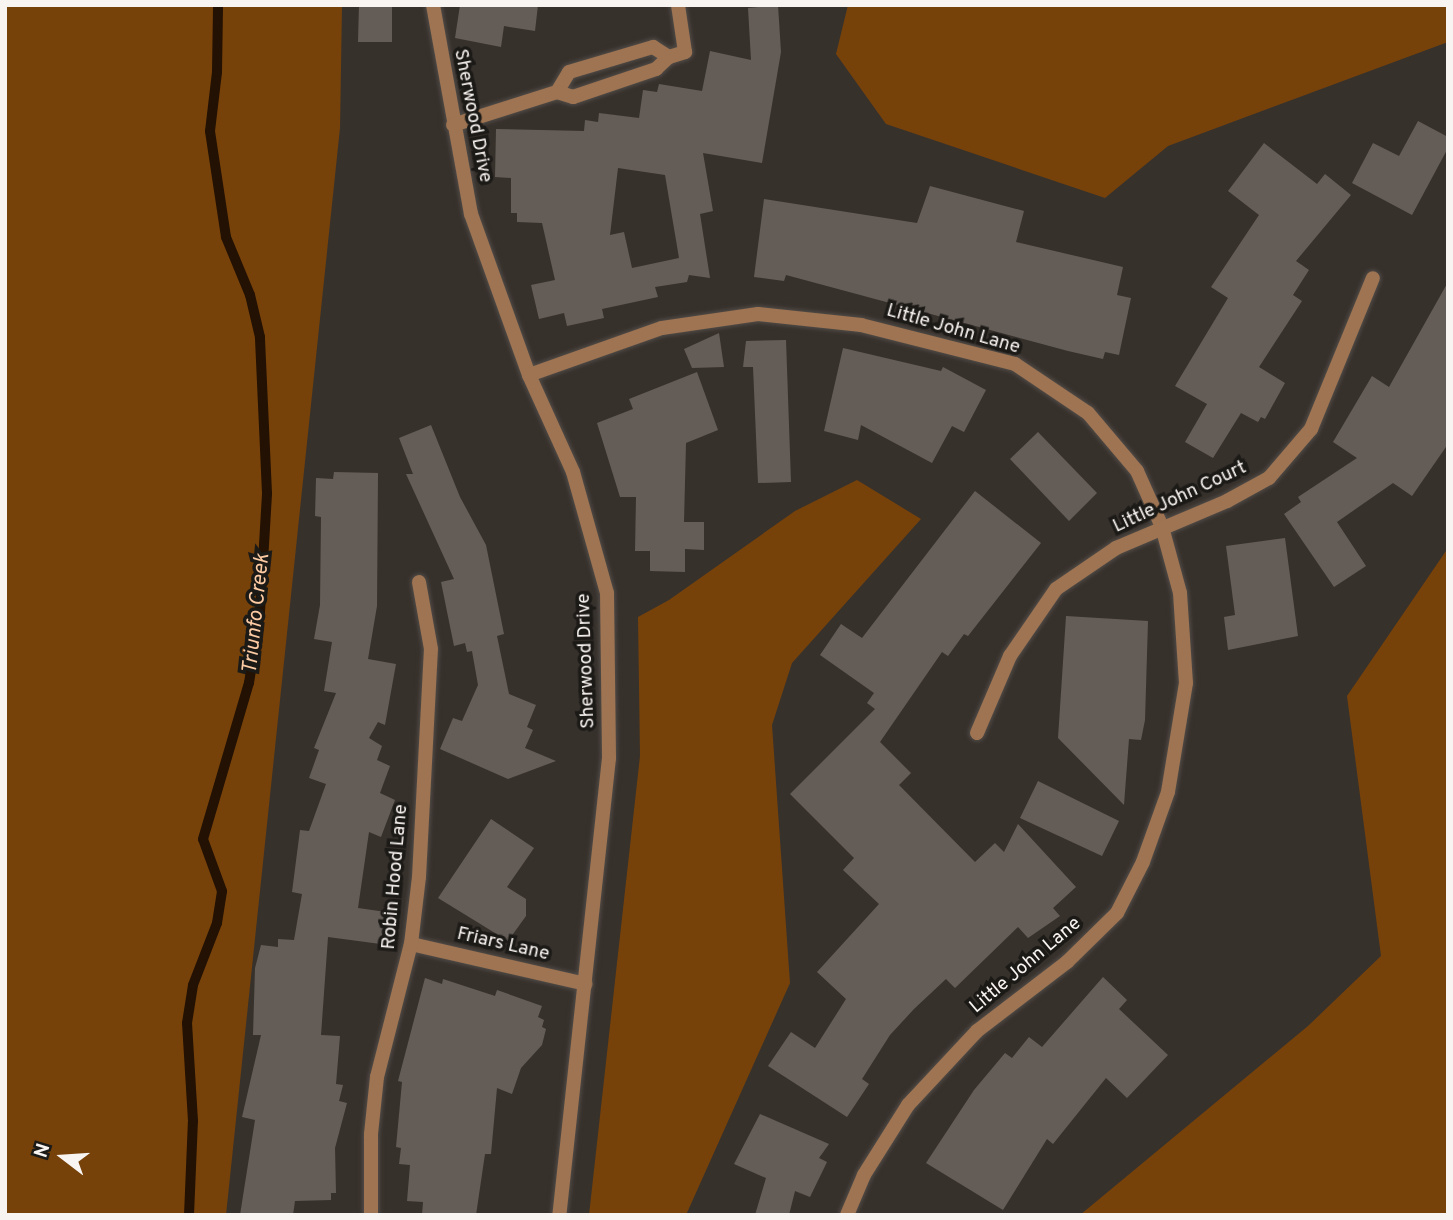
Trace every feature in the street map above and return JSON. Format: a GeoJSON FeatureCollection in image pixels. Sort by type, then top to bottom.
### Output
{"type":"FeatureCollection","features":[{"type":"Feature","properties":{"kind":"street","name":"Sherwood Drive"},"geometry":{"type":"LineString","coordinates":[[433,5],[471,214],[529,375],[573,472],[607,593],[609,758],[559,1215]]}},
{"type":"Feature","properties":{"kind":"street"},"geometry":{"type":"LineString","coordinates":[[453,125],[557,92],[573,97],[656,69],[670,57],[685,52],[678,5]]}},
{"type":"Feature","properties":{"kind":"street"},"geometry":{"type":"LineString","coordinates":[[557,92],[569,72],[653,47],[670,57]]}},
{"type":"Feature","properties":{"kind":"street","name":"Little John Court"},"geometry":{"type":"LineString","coordinates":[[977,733],[1010,656],[1056,589],[1116,548],[1227,501],[1269,478],[1311,429],[1373,278]]}},
{"type":"Feature","properties":{"kind":"street","name":"Little John Lane"},"geometry":{"type":"LineString","coordinates":[[529,375],[676,326],[758,314],[861,325],[1015,364],[1026,371],[1088,414],[1137,471],[1162,527],[1180,593],[1186,683],[1168,792],[1143,862],[1117,913],[1067,961],[977,1031],[908,1105],[864,1175],[847,1215]]}},
{"type":"Feature","properties":{"kind":"street","name":"Robin Hood Lane"},"geometry":{"type":"LineString","coordinates":[[371,1215],[371,1134],[377,1077],[411,944],[431,649],[419,582]]}},
{"type":"Feature","properties":{"kind":"street","name":"Friars Lane"},"geometry":{"type":"LineString","coordinates":[[411,944],[585,984]]}},
{"type":"Feature","properties":{"kind":"shaded area"},"geometry":{"type":"Polygon","coordinates":[[[5,5],[342,5],[340,128],[226,1215],[5,1215],[5,5]]]}},
{"type":"Feature","properties":{"kind":"shaded area"},"geometry":{"type":"Polygon","coordinates":[[[848,5],[1448,5],[1448,42],[1168,146],[1105,198],[886,124],[836,54],[848,5]]]}},
{"type":"Feature","properties":{"kind":"shaded area"},"geometry":{"type":"Polygon","coordinates":[[[857,480],[921,519],[792,663],[772,725],[790,983],[686,1215],[589,1215],[640,756],[638,617],[669,600],[795,511],[857,480]]]}},
{"type":"Feature","properties":{"kind":"shaded area"},"geometry":{"type":"Polygon","coordinates":[[[1448,548],[1448,1215],[1080,1215],[1308,1026],[1381,956],[1347,696],[1448,548]]]}},
{"type":"Feature","properties":{"kind":"building"},"geometry":{"type":"Polygon","coordinates":[[[359,5],[392,5],[392,42],[358,42],[359,5]]]}},
{"type":"Feature","properties":{"kind":"building"},"geometry":{"type":"Polygon","coordinates":[[[460,5],[538,5],[535,31],[504,26],[501,47],[455,38],[460,5]]]}},
{"type":"Feature","properties":{"kind":"building"},"geometry":{"type":"Polygon","coordinates":[[[778,5],[781,52],[762,163],[703,153],[713,211],[700,214],[710,278],[689,275],[687,282],[655,287],[658,297],[602,309],[604,318],[567,326],[564,313],[539,319],[531,285],[555,280],[542,223],[517,222],[517,213],[511,213],[511,178],[495,177],[496,129],[584,131],[585,120],[598,122],[599,113],[639,118],[643,90],[657,92],[659,84],[702,91],[710,51],[751,60],[748,8],[778,5]],[[618,168],[610,235],[624,232],[632,268],[679,258],[665,175],[618,168]]]}},
{"type":"Feature","properties":{"kind":"building"},"geometry":{"type":"Polygon","coordinates":[[[1418,121],[1448,137],[1448,148],[1412,215],[1352,183],[1373,143],[1399,156],[1418,121]]]}},
{"type":"Feature","properties":{"kind":"building"},"geometry":{"type":"Polygon","coordinates":[[[1264,143],[1317,184],[1325,174],[1351,195],[1296,261],[1309,270],[1293,295],[1302,301],[1259,367],[1285,383],[1265,419],[1261,417],[1258,422],[1241,413],[1213,458],[1185,442],[1207,404],[1175,386],[1228,298],[1211,287],[1259,215],[1228,191],[1264,143]]]}},
{"type":"Feature","properties":{"kind":"building"},"geometry":{"type":"Polygon","coordinates":[[[930,186],[1024,211],[1016,242],[1123,267],[1117,295],[1131,298],[1119,355],[1105,352],[1103,359],[1068,351],[786,275],[784,281],[754,277],[764,199],[917,223],[930,186]]]}},
{"type":"Feature","properties":{"kind":"building"},"geometry":{"type":"Polygon","coordinates":[[[1448,282],[1448,444],[1412,496],[1393,483],[1337,522],[1366,566],[1334,587],[1284,514],[1301,502],[1298,497],[1357,458],[1333,442],[1372,376],[1389,387],[1448,282]]]}},
{"type":"Feature","properties":{"kind":"building"},"geometry":{"type":"Polygon","coordinates":[[[719,333],[724,367],[692,368],[684,349],[719,333]]]}},
{"type":"Feature","properties":{"kind":"building"},"geometry":{"type":"Polygon","coordinates":[[[786,340],[791,482],[758,483],[753,367],[743,367],[746,341],[786,340]]]}},
{"type":"Feature","properties":{"kind":"building"},"geometry":{"type":"Polygon","coordinates":[[[843,348],[941,371],[943,367],[986,390],[964,432],[952,426],[932,463],[861,425],[858,440],[824,431],[843,348]]]}},
{"type":"Feature","properties":{"kind":"building"},"geometry":{"type":"Polygon","coordinates":[[[697,372],[718,430],[686,443],[684,522],[704,522],[704,550],[685,549],[685,572],[650,571],[650,551],[635,551],[636,497],[620,497],[597,423],[633,409],[629,399],[697,372]]]}},
{"type":"Feature","properties":{"kind":"building"},"geometry":{"type":"Polygon","coordinates":[[[431,425],[460,497],[486,545],[504,634],[497,636],[509,694],[536,705],[527,727],[533,730],[525,748],[556,761],[508,779],[440,749],[453,718],[462,721],[478,685],[472,651],[467,652],[465,643],[454,646],[441,582],[454,579],[406,474],[413,474],[399,438],[431,425]]]}},
{"type":"Feature","properties":{"kind":"building"},"geometry":{"type":"Polygon","coordinates":[[[1038,432],[1097,493],[1069,521],[1010,459],[1038,432]]]}},
{"type":"Feature","properties":{"kind":"building"},"geometry":{"type":"Polygon","coordinates":[[[334,472],[378,473],[377,606],[368,659],[396,664],[385,725],[378,722],[369,738],[382,746],[377,760],[390,766],[380,793],[395,800],[381,837],[369,832],[358,908],[393,913],[388,945],[328,937],[321,1035],[340,1036],[336,1084],[343,1085],[339,1101],[347,1103],[335,1148],[336,1193],[331,1193],[331,1200],[295,1201],[293,1215],[240,1215],[255,1120],[242,1117],[261,1035],[253,1035],[255,968],[261,945],[278,947],[278,939],[294,940],[302,894],[292,892],[300,830],[309,831],[326,784],[309,778],[319,750],[314,748],[336,693],[324,691],[332,642],[314,639],[320,605],[321,517],[315,516],[316,478],[333,479],[334,472]]]}},
{"type":"Feature","properties":{"kind":"building"},"geometry":{"type":"Polygon","coordinates":[[[975,491],[1041,543],[968,636],[964,634],[948,656],[942,652],[880,742],[911,773],[899,785],[975,862],[995,843],[1004,852],[1018,824],[1076,887],[1053,908],[1060,916],[1028,938],[1018,927],[955,988],[946,979],[914,1009],[890,1035],[862,1079],[869,1084],[847,1117],[768,1066],[791,1032],[815,1048],[846,999],[817,972],[879,904],[843,870],[854,858],[790,794],[875,709],[867,703],[874,693],[820,655],[841,624],[862,638],[975,491]]]}},
{"type":"Feature","properties":{"kind":"building"},"geometry":{"type":"Polygon","coordinates":[[[1285,538],[1298,636],[1228,650],[1224,617],[1235,615],[1226,546],[1285,538]]]}},
{"type":"Feature","properties":{"kind":"building"},"geometry":{"type":"Polygon","coordinates":[[[1066,616],[1148,621],[1145,720],[1141,740],[1129,739],[1124,805],[1058,738],[1066,616]]]}},
{"type":"Feature","properties":{"kind":"building"},"geometry":{"type":"Polygon","coordinates":[[[1038,781],[1119,821],[1102,856],[1020,818],[1038,781]]]}},
{"type":"Feature","properties":{"kind":"building"},"geometry":{"type":"Polygon","coordinates":[[[491,819],[534,848],[507,887],[526,899],[526,916],[508,941],[438,898],[491,819]]]}},
{"type":"Feature","properties":{"kind":"building"},"geometry":{"type":"Polygon","coordinates":[[[1103,977],[1127,1000],[1119,1009],[1168,1055],[1127,1098],[1106,1078],[1053,1144],[1047,1139],[1003,1210],[926,1163],[974,1090],[1005,1053],[1012,1058],[1029,1037],[1042,1047],[1103,977]]]}},
{"type":"Feature","properties":{"kind":"building"},"geometry":{"type":"Polygon","coordinates":[[[425,978],[442,984],[443,979],[495,996],[497,990],[542,1006],[538,1017],[544,1020],[542,1027],[546,1029],[542,1045],[521,1068],[512,1094],[497,1088],[491,1154],[485,1154],[476,1215],[422,1215],[423,1202],[407,1201],[410,1165],[399,1164],[401,1148],[396,1147],[402,1082],[398,1081],[425,978]]]}},
{"type":"Feature","properties":{"kind":"building"},"geometry":{"type":"Polygon","coordinates":[[[760,1114],[829,1144],[819,1158],[827,1162],[810,1197],[795,1191],[789,1215],[755,1215],[766,1178],[734,1164],[760,1114]]]}},
{"type":"Feature","properties":{"kind":"waterway","name":"Triunfo Creek"},"geometry":{"type":"LineString","coordinates":[[189,1215],[193,1121],[187,1023],[193,985],[217,923],[222,891],[203,839],[249,683],[260,612],[267,493],[260,337],[250,295],[226,237],[210,131],[217,72],[218,5]]}}]}
